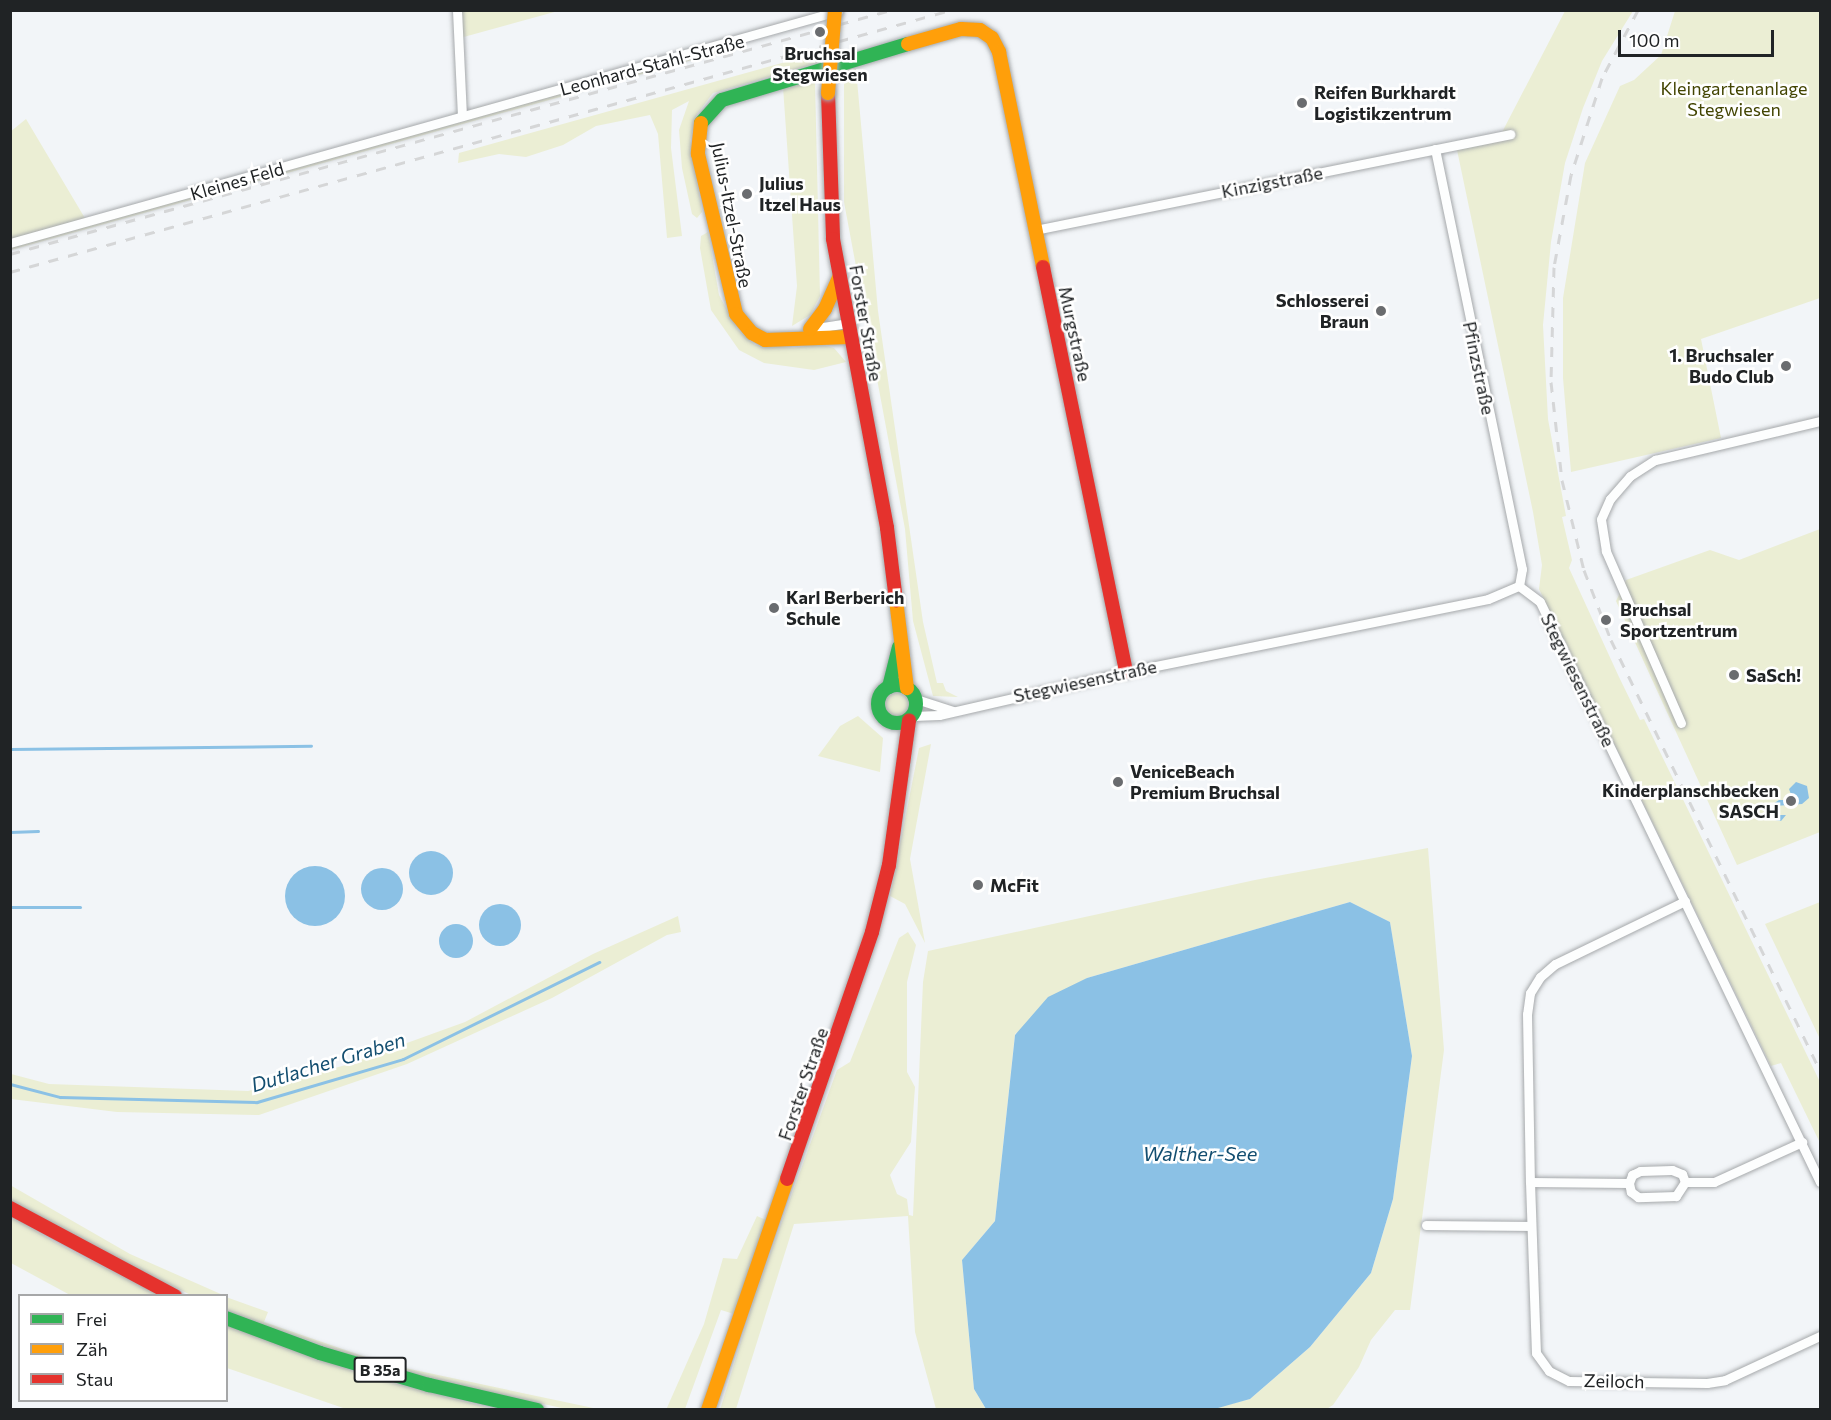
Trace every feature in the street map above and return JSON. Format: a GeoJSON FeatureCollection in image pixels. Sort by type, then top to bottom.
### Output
{"type":"FeatureCollection","features":[{"type":"Feature","properties":{"kind":"street"},"geometry":{"type":"LineString","coordinates":[[457,10],[462,116]]}},
{"type":"Feature","properties":{"kind":"street","name":"Forster Straße"},"geometry":{"type":"LineString","coordinates":[[835,10],[828,93],[828,167],[839,277],[887,528],[901,639],[911,693]]}},
{"type":"Feature","properties":{"kind":"street","name":"Leonhard-Stahl-Straße"},"geometry":{"type":"LineString","coordinates":[[462,116],[689,56],[841,10]]}},
{"type":"Feature","properties":{"kind":"street","name":"Murgstraße"},"geometry":{"type":"LineString","coordinates":[[961,29],[981,30],[996,44],[1126,672]]}},
{"type":"Feature","properties":{"kind":"street","name":"Julius-Itzel-Straße"},"geometry":{"type":"LineString","coordinates":[[848,330],[789,339],[765,340],[752,333],[736,314],[698,154],[700,125],[705,116],[722,100],[766,84],[961,29]]}},
{"type":"Feature","properties":{"kind":"street","name":"Kleines Feld"},"geometry":{"type":"LineString","coordinates":[[10,243],[462,116]]}},
{"type":"Feature","properties":{"kind":"street","name":"Kinzigstraße"},"geometry":{"type":"LineString","coordinates":[[1035,230],[1510,134]]}},
{"type":"Feature","properties":{"kind":"street","name":"Pfinzstraße"},"geometry":{"type":"LineString","coordinates":[[1435,149],[1522,569],[1519,586]]}},
{"type":"Feature","properties":{"kind":"street"},"geometry":{"type":"LineString","coordinates":[[810,329],[825,309],[839,277]]}},
{"type":"Feature","properties":{"kind":"street","name":"Julius-Itzel-Straße"},"geometry":{"type":"LineString","coordinates":[[789,339],[810,329],[848,330]]}},
{"type":"Feature","properties":{"kind":"street"},"geometry":{"type":"LineString","coordinates":[[1681,723],[1606,551],[1601,519],[1610,499],[1630,477],[1655,460],[1821,421]]}},
{"type":"Feature","properties":{"kind":"street","name":"Stegwiesenstraße"},"geometry":{"type":"LineString","coordinates":[[911,718],[1488,599],[1519,586],[1540,602],[1821,1182]]}},
{"type":"Feature","properties":{"kind":"street","name":"Forster Straße"},"geometry":{"type":"LineString","coordinates":[[889,687],[901,639]]}},
{"type":"Feature","properties":{"kind":"street"},"geometry":{"type":"LineString","coordinates":[[911,693],[911,718],[891,723],[878,708],[881,693],[889,687],[911,693],[953,711]]}},
{"type":"Feature","properties":{"kind":"street","name":"Forster Straße"},"geometry":{"type":"LineString","coordinates":[[708,1409],[869,941],[889,865],[902,762],[911,718]]}},
{"type":"Feature","properties":{"kind":"street","name":"Forster Straße"},"geometry":{"type":"LineString","coordinates":[[891,723],[902,762]]}},
{"type":"Feature","properties":{"kind":"street","name":"Zeiloch"},"geometry":{"type":"LineString","coordinates":[[1685,901],[1555,964],[1540,976],[1530,993],[1527,1014],[1536,1353],[1549,1371],[1569,1381],[1707,1383],[1725,1380],[1821,1336]]}},
{"type":"Feature","properties":{"kind":"street"},"geometry":{"type":"LineString","coordinates":[[1685,1182],[1714,1182],[1802,1142]]}},
{"type":"Feature","properties":{"kind":"street"},"geometry":{"type":"LineString","coordinates":[[1651,1170],[1672,1170],[1682,1174],[1685,1182],[1676,1196],[1638,1197],[1631,1192],[1629,1184],[1632,1175],[1651,1170]]}},
{"type":"Feature","properties":{"kind":"street"},"geometry":{"type":"LineString","coordinates":[[1530,1182],[1629,1184]]}},
{"type":"Feature","properties":{"kind":"street"},"geometry":{"type":"LineString","coordinates":[[10,1208],[171,1294]]}},
{"type":"Feature","properties":{"kind":"street"},"geometry":{"type":"LineString","coordinates":[[1426,1225],[1531,1226]]}},
{"type":"Feature","properties":{"kind":"street","name":"B 35a"},"geometry":{"type":"LineString","coordinates":[[228,1319],[320,1353],[418,1382],[537,1410]]}},
{"type":"Feature","properties":{"kind":"green space"},"geometry":{"type":"Polygon","coordinates":[[[460,11],[558,11],[460,38],[460,11]]]}},
{"type":"Feature","properties":{"kind":"green space"},"geometry":{"type":"Polygon","coordinates":[[[1565,11],[1633,11],[1602,61],[1583,108],[1565,163],[1551,242],[1543,325],[1548,419],[1566,516],[1562,517],[1572,560],[1569,568],[1619,677],[1640,720],[1644,719],[1820,1082],[1820,1143],[1781,1063],[1771,1066],[1539,589],[1542,565],[1533,512],[1457,150],[1498,140],[1565,11]]]}},
{"type":"Feature","properties":{"kind":"green space","name":"Kleingartenanlage Stegwiesen"},"geometry":{"type":"Polygon","coordinates":[[[1675,11],[1820,11],[1820,298],[1701,339],[1721,438],[1571,472],[1563,378],[1563,298],[1585,163],[1620,86],[1634,80],[1661,55],[1675,11]]]}},
{"type":"Feature","properties":{"kind":"green space"},"geometry":{"type":"Polygon","coordinates":[[[719,45],[721,52],[11,250],[10,132],[26,119],[89,225],[463,118],[476,108],[719,45]]]}},
{"type":"Feature","properties":{"kind":"green space"},"geometry":{"type":"Polygon","coordinates":[[[818,53],[817,63],[713,93],[697,114],[690,140],[702,212],[697,218],[692,214],[682,168],[679,130],[689,101],[672,110],[671,148],[682,236],[667,238],[658,134],[650,115],[596,126],[563,145],[526,157],[499,154],[458,163],[459,153],[818,53]]]}},
{"type":"Feature","properties":{"kind":"green space"},"geometry":{"type":"Polygon","coordinates":[[[844,69],[856,69],[878,311],[923,622],[937,683],[943,683],[946,691],[958,697],[933,696],[913,621],[905,529],[844,202],[844,69]]]}},
{"type":"Feature","properties":{"kind":"green space"},"geometry":{"type":"Polygon","coordinates":[[[815,81],[820,296],[810,315],[792,326],[797,286],[783,87],[815,81]]]}},
{"type":"Feature","properties":{"kind":"green space"},"geometry":{"type":"Polygon","coordinates":[[[708,232],[719,295],[737,329],[755,345],[794,348],[819,344],[834,348],[846,362],[814,370],[764,363],[739,350],[711,310],[700,248],[701,236],[708,232]]]}},
{"type":"Feature","properties":{"kind":"green space","name":"SaSch!"},"geometry":{"type":"Polygon","coordinates":[[[1820,529],[1820,832],[1737,865],[1616,601],[1626,580],[1710,550],[1739,560],[1820,529]]]}},
{"type":"Feature","properties":{"kind":"green space"},"geometry":{"type":"Polygon","coordinates":[[[897,693],[902,694],[908,700],[908,710],[902,716],[897,717],[892,716],[886,710],[885,705],[886,700],[892,694],[897,693]]]}},
{"type":"Feature","properties":{"kind":"green space"},"geometry":{"type":"Polygon","coordinates":[[[858,716],[883,738],[880,772],[818,756],[840,726],[858,716]]]}},
{"type":"Feature","properties":{"kind":"green space"},"geometry":{"type":"Polygon","coordinates":[[[931,744],[910,859],[925,943],[905,904],[890,896],[919,748],[931,744]]]}},
{"type":"Feature","properties":{"kind":"green space"},"geometry":{"type":"Polygon","coordinates":[[[1428,848],[1444,1050],[1410,1310],[1395,1310],[1371,1340],[1359,1367],[1333,1405],[1325,1410],[1211,1409],[1250,1399],[1310,1347],[1371,1273],[1393,1199],[1412,1056],[1390,922],[1350,902],[1087,978],[1015,1034],[995,1221],[962,1260],[974,1389],[986,1409],[936,1409],[915,1332],[908,1216],[794,1224],[736,1409],[720,1410],[755,1296],[837,1070],[850,1062],[899,938],[908,932],[916,945],[907,982],[907,1072],[915,1087],[911,1142],[890,1175],[897,1194],[907,1199],[909,1215],[913,1216],[923,982],[928,951],[1255,880],[1428,848]]]}},
{"type":"Feature","properties":{"kind":"green space"},"geometry":{"type":"Polygon","coordinates":[[[1820,902],[1820,1039],[1765,924],[1820,902]]]}},
{"type":"Feature","properties":{"kind":"green space"},"geometry":{"type":"Polygon","coordinates":[[[678,916],[681,932],[667,935],[552,998],[407,1064],[259,1115],[117,1112],[11,1099],[11,1074],[49,1084],[248,1091],[346,1065],[465,1022],[593,954],[678,916]]]}},
{"type":"Feature","properties":{"kind":"green space"},"geometry":{"type":"Polygon","coordinates":[[[10,1185],[130,1254],[221,1294],[189,1294],[119,1261],[11,1201],[10,1185]]]}},
{"type":"Feature","properties":{"kind":"green space"},"geometry":{"type":"Polygon","coordinates":[[[10,1215],[56,1243],[157,1294],[68,1294],[11,1263],[10,1215]]]}},
{"type":"Feature","properties":{"kind":"green space"},"geometry":{"type":"Polygon","coordinates":[[[757,1216],[768,1221],[734,1314],[721,1310],[685,1409],[666,1410],[704,1324],[723,1258],[737,1259],[757,1216]]]}},
{"type":"Feature","properties":{"kind":"green space"},"geometry":{"type":"Polygon","coordinates":[[[228,1298],[268,1312],[264,1322],[386,1364],[598,1409],[566,1409],[388,1369],[228,1311],[228,1298]]]}},
{"type":"Feature","properties":{"kind":"green space"},"geometry":{"type":"Polygon","coordinates":[[[228,1326],[367,1376],[493,1409],[346,1409],[228,1368],[228,1326]]]}},
{"type":"Feature","properties":{"kind":"water","name":"Kinderplanschbecken SASCH"},"geometry":{"type":"Polygon","coordinates":[[[1796,782],[1807,786],[1809,798],[1802,804],[1776,806],[1774,815],[1786,815],[1781,821],[1775,820],[1771,816],[1773,804],[1779,800],[1793,800],[1789,789],[1796,782]]]}},
{"type":"Feature","properties":{"kind":"water"},"geometry":{"type":"Polygon","coordinates":[[[431,851],[446,858],[453,873],[446,888],[431,895],[416,888],[409,873],[416,858],[431,851]]]}},
{"type":"Feature","properties":{"kind":"water"},"geometry":{"type":"Polygon","coordinates":[[[315,866],[332,871],[340,879],[345,896],[340,913],[332,921],[315,926],[298,921],[290,913],[285,896],[290,879],[298,871],[315,866]]]}},
{"type":"Feature","properties":{"kind":"water"},"geometry":{"type":"Polygon","coordinates":[[[382,868],[390,869],[397,874],[402,881],[402,897],[397,904],[390,909],[382,910],[374,909],[367,904],[362,897],[361,889],[362,881],[367,874],[374,869],[382,868]]]}},
{"type":"Feature","properties":{"kind":"water","name":"Walther-See"},"geometry":{"type":"Polygon","coordinates":[[[1350,902],[1390,922],[1412,1056],[1393,1199],[1371,1273],[1310,1347],[1250,1399],[1211,1410],[986,1409],[974,1389],[962,1260],[995,1221],[1015,1035],[1048,997],[1087,978],[1350,902]]]}},
{"type":"Feature","properties":{"kind":"water"},"geometry":{"type":"Polygon","coordinates":[[[500,904],[515,910],[521,925],[515,940],[500,946],[485,940],[479,925],[485,910],[500,904]]]}},
{"type":"Feature","properties":{"kind":"water"},"geometry":{"type":"Polygon","coordinates":[[[456,924],[468,929],[473,941],[468,953],[456,958],[444,953],[439,941],[444,929],[456,924]]]}},
{"type":"Feature","properties":{"kind":"waterway"},"geometry":{"type":"LineString","coordinates":[[10,749],[311,746]]}},
{"type":"Feature","properties":{"kind":"waterway"},"geometry":{"type":"LineString","coordinates":[[10,832],[38,831]]}},
{"type":"Feature","properties":{"kind":"waterway"},"geometry":{"type":"LineString","coordinates":[[10,907],[80,907]]}},
{"type":"Feature","properties":{"kind":"waterway","name":"Dutlacher Graben"},"geometry":{"type":"LineString","coordinates":[[10,1084],[60,1097],[257,1102],[403,1059],[599,962]]}},
{"type":"Feature","properties":{"kind":"railway"},"geometry":{"type":"LineString","coordinates":[[10,254],[891,10]]}},
{"type":"Feature","properties":{"kind":"railway"},"geometry":{"type":"LineString","coordinates":[[10,272],[951,10]]}},
{"type":"Feature","properties":{"kind":"railway"},"geometry":{"type":"LineString","coordinates":[[1638,10],[1602,78],[1571,175],[1554,267],[1551,382],[1562,480],[1584,570],[1611,640],[1820,1071]]}},
{"type":"Feature","properties":{"kind":"traffic: fast"},"geometry":{"type":"LineString","coordinates":[[701,123],[722,100],[908,44]]}},
{"type":"Feature","properties":{"kind":"traffic: fast"},"geometry":{"type":"LineString","coordinates":[[889,687],[899,647]]}},
{"type":"Feature","properties":{"kind":"traffic: fast"},"geometry":{"type":"LineString","coordinates":[[897,685],[911,690],[916,704],[911,718],[897,723],[883,718],[878,704],[883,690],[897,685]]}},
{"type":"Feature","properties":{"kind":"traffic: fast"},"geometry":{"type":"LineString","coordinates":[[228,1319],[320,1353],[429,1385],[537,1410]]}},
{"type":"Feature","properties":{"kind":"traffic: slow"},"geometry":{"type":"LineString","coordinates":[[828,93],[835,10]]}},
{"type":"Feature","properties":{"kind":"traffic: slow"},"geometry":{"type":"LineString","coordinates":[[908,44],[961,29],[980,30],[992,38],[999,52],[1043,267]]}},
{"type":"Feature","properties":{"kind":"traffic: slow"},"geometry":{"type":"LineString","coordinates":[[701,123],[698,154],[736,314],[752,333],[765,340],[849,337]]}},
{"type":"Feature","properties":{"kind":"traffic: slow"},"geometry":{"type":"LineString","coordinates":[[810,329],[825,309],[839,277]]}},
{"type":"Feature","properties":{"kind":"traffic: slow"},"geometry":{"type":"LineString","coordinates":[[896,600],[907,688]]}},
{"type":"Feature","properties":{"kind":"traffic: slow"},"geometry":{"type":"LineString","coordinates":[[708,1410],[787,1179]]}},
{"type":"Feature","properties":{"kind":"traffic: jam"},"geometry":{"type":"LineString","coordinates":[[828,93],[833,239],[887,528],[896,600]]}},
{"type":"Feature","properties":{"kind":"traffic: jam"},"geometry":{"type":"LineString","coordinates":[[1043,267],[1126,672]]}},
{"type":"Feature","properties":{"kind":"traffic: jam"},"geometry":{"type":"LineString","coordinates":[[787,1179],[872,932],[889,865],[909,720]]}},
{"type":"Feature","properties":{"kind":"traffic: jam"},"geometry":{"type":"LineString","coordinates":[[10,1208],[171,1294]]}},
{"type":"Feature","properties":{"kind":"place","name":"Bruchsal Stegwiesen"},"geometry":{"type":"Point","coordinates":[820,32]}},
{"type":"Feature","properties":{"kind":"place","name":"Reifen Burkhardt Logistikzentrum"},"geometry":{"type":"Point","coordinates":[1302,103]}},
{"type":"Feature","properties":{"kind":"place","name":"Julius Itzel Haus"},"geometry":{"type":"Point","coordinates":[747,194]}},
{"type":"Feature","properties":{"kind":"place","name":"Schlosserei Braun"},"geometry":{"type":"Point","coordinates":[1381,311]}},
{"type":"Feature","properties":{"kind":"place","name":"1. Bruchsaler Budo Club"},"geometry":{"type":"Point","coordinates":[1786,366]}},
{"type":"Feature","properties":{"kind":"place","name":"Karl Berberich Schule"},"geometry":{"type":"Point","coordinates":[774,608]}},
{"type":"Feature","properties":{"kind":"place","name":"Bruchsal Sportzentrum"},"geometry":{"type":"Point","coordinates":[1606,620]}},
{"type":"Feature","properties":{"kind":"place","name":"SaSch!"},"geometry":{"type":"Point","coordinates":[1734,675]}},
{"type":"Feature","properties":{"kind":"place","name":"VeniceBeach Premium Bruchsal"},"geometry":{"type":"Point","coordinates":[1118,782]}},
{"type":"Feature","properties":{"kind":"place","name":"Kinderplanschbecken SASCH"},"geometry":{"type":"Point","coordinates":[1791,801]}},
{"type":"Feature","properties":{"kind":"place","name":"McFit"},"geometry":{"type":"Point","coordinates":[978,885]}}]}
